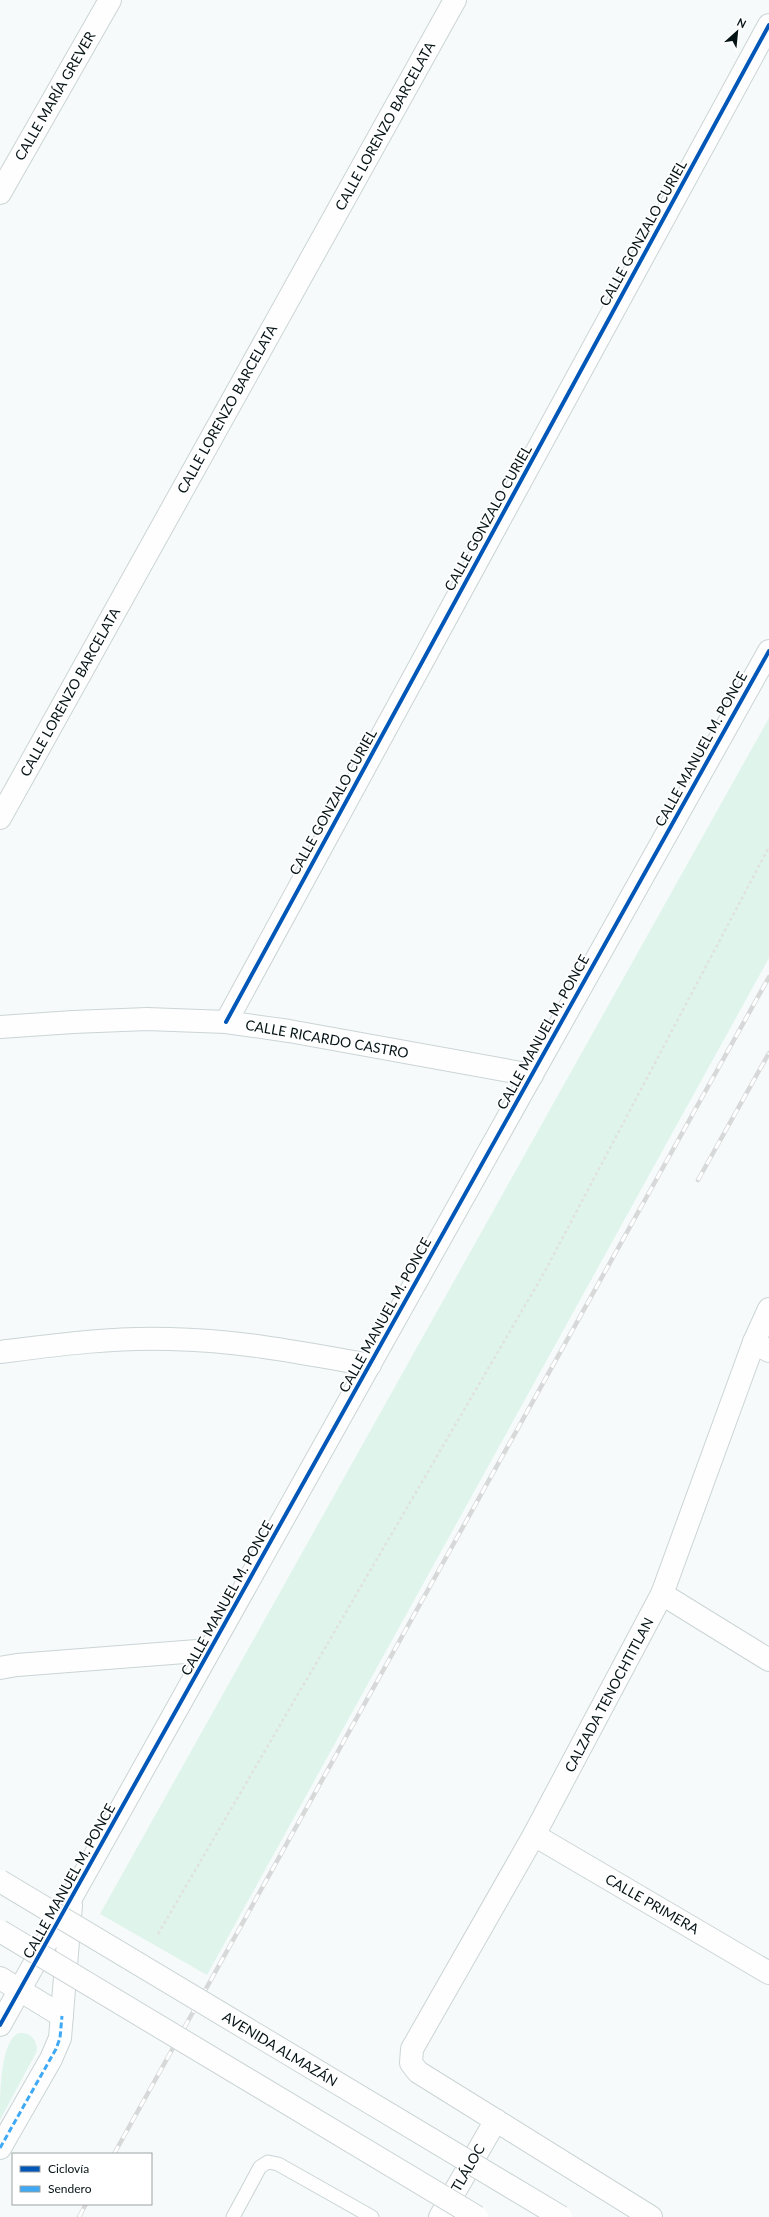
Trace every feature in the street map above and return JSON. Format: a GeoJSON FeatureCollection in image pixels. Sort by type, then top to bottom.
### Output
{"type":"FeatureCollection","features":[{"type":"Feature","properties":{"kind":"street","name":"CALLE MARÍA GREVER"},"geometry":{"type":"LineString","coordinates":[[0,193],[110,0]]}},
{"type":"Feature","properties":{"kind":"street","name":"CALLE LORENZO BARCELATA"},"geometry":{"type":"LineString","coordinates":[[0,818],[455,0]]}},
{"type":"Feature","properties":{"kind":"street","name":"CALLE GONZALO CURIEL"},"geometry":{"type":"LineString","coordinates":[[226,1022],[769,24]]}},
{"type":"Feature","properties":{"kind":"street","name":"CALLE MANUEL M. PONCE"},"geometry":{"type":"LineString","coordinates":[[0,2025],[769,651]]}},
{"type":"Feature","properties":{"kind":"street","name":"CALLE RICARDO CASTRO"},"geometry":{"type":"LineString","coordinates":[[0,1027],[147,1019],[226,1022],[289,1031],[532,1075]]}},
{"type":"Feature","properties":{"kind":"street","name":"CALZADA TENOCHTITLAN"},"geometry":{"type":"LineString","coordinates":[[496,2120],[418,2072],[411,2063],[412,2049],[534,1835],[662,1594],[762,1347],[769,1309]]}},
{"type":"Feature","properties":{"kind":"street"},"geometry":{"type":"LineString","coordinates":[[0,1352],[63,1344],[168,1339],[270,1347],[370,1365]]}},
{"type":"Feature","properties":{"kind":"street"},"geometry":{"type":"LineString","coordinates":[[662,1594],[769,1660]]}},
{"type":"Feature","properties":{"kind":"street"},"geometry":{"type":"LineString","coordinates":[[0,1668],[17,1665],[210,1650]]}},
{"type":"Feature","properties":{"kind":"street","name":"CALLE PRIMERA"},"geometry":{"type":"LineString","coordinates":[[534,1835],[769,1973]]}},
{"type":"Feature","properties":{"kind":"street","name":"AVENIDA ALMAZÁN"},"geometry":{"type":"LineString","coordinates":[[0,1881],[561,2217]]}},
{"type":"Feature","properties":{"kind":"street","name":"CALLE MANUEL M. PONCE"},"geometry":{"type":"LineString","coordinates":[[0,2148],[56,2049],[60,2038],[72,1897]]}},
{"type":"Feature","properties":{"kind":"street"},"geometry":{"type":"LineString","coordinates":[[0,1931],[477,2217]]}},
{"type":"Feature","properties":{"kind":"street"},"geometry":{"type":"LineString","coordinates":[[0,1978],[62,2016]]}},
{"type":"Feature","properties":{"kind":"street"},"geometry":{"type":"LineString","coordinates":[[496,2120],[651,2217]]}},
{"type":"Feature","properties":{"kind":"street","name":"TLÁLOC"},"geometry":{"type":"LineString","coordinates":[[440,2217],[496,2120]]}},
{"type":"Feature","properties":{"kind":"lane"},"geometry":{"type":"LineString","coordinates":[[233,2217],[260,2167],[268,2162],[278,2164],[372,2217]]}},
{"type":"Feature","properties":{"kind":"path"},"geometry":{"type":"LineString","coordinates":[[158,1934],[544,1273],[769,847]]}},
{"type":"Feature","properties":{"kind":"green space"},"geometry":{"type":"Polygon","coordinates":[[[769,718],[769,958],[207,1975],[100,1914],[769,718]]]}},
{"type":"Feature","properties":{"kind":"green space"},"geometry":{"type":"Polygon","coordinates":[[[19,2033],[30,2035],[36,2043],[37,2051],[0,2120],[2,2071],[8,2046],[13,2038],[19,2033]]]}},
{"type":"Feature","properties":{"kind":"railway"},"geometry":{"type":"LineString","coordinates":[[115,2153],[769,977]]}},
{"type":"Feature","properties":{"kind":"railway"},"geometry":{"type":"LineString","coordinates":[[698,1180],[769,1053]]}},
{"type":"Feature","properties":{"kind":"railway"},"geometry":{"type":"LineString","coordinates":[[79,2217],[85,2205]]}},
{"type":"Feature","properties":{"kind":"marked path"},"geometry":{"type":"LineString","coordinates":[[0,2148],[56,2049],[60,2038],[62,2016]]}},
{"type":"Feature","properties":{"kind":"cycle path"},"geometry":{"type":"LineString","coordinates":[[226,1022],[769,25]]}},
{"type":"Feature","properties":{"kind":"cycle path"},"geometry":{"type":"LineString","coordinates":[[0,2025],[769,651]]}}]}
